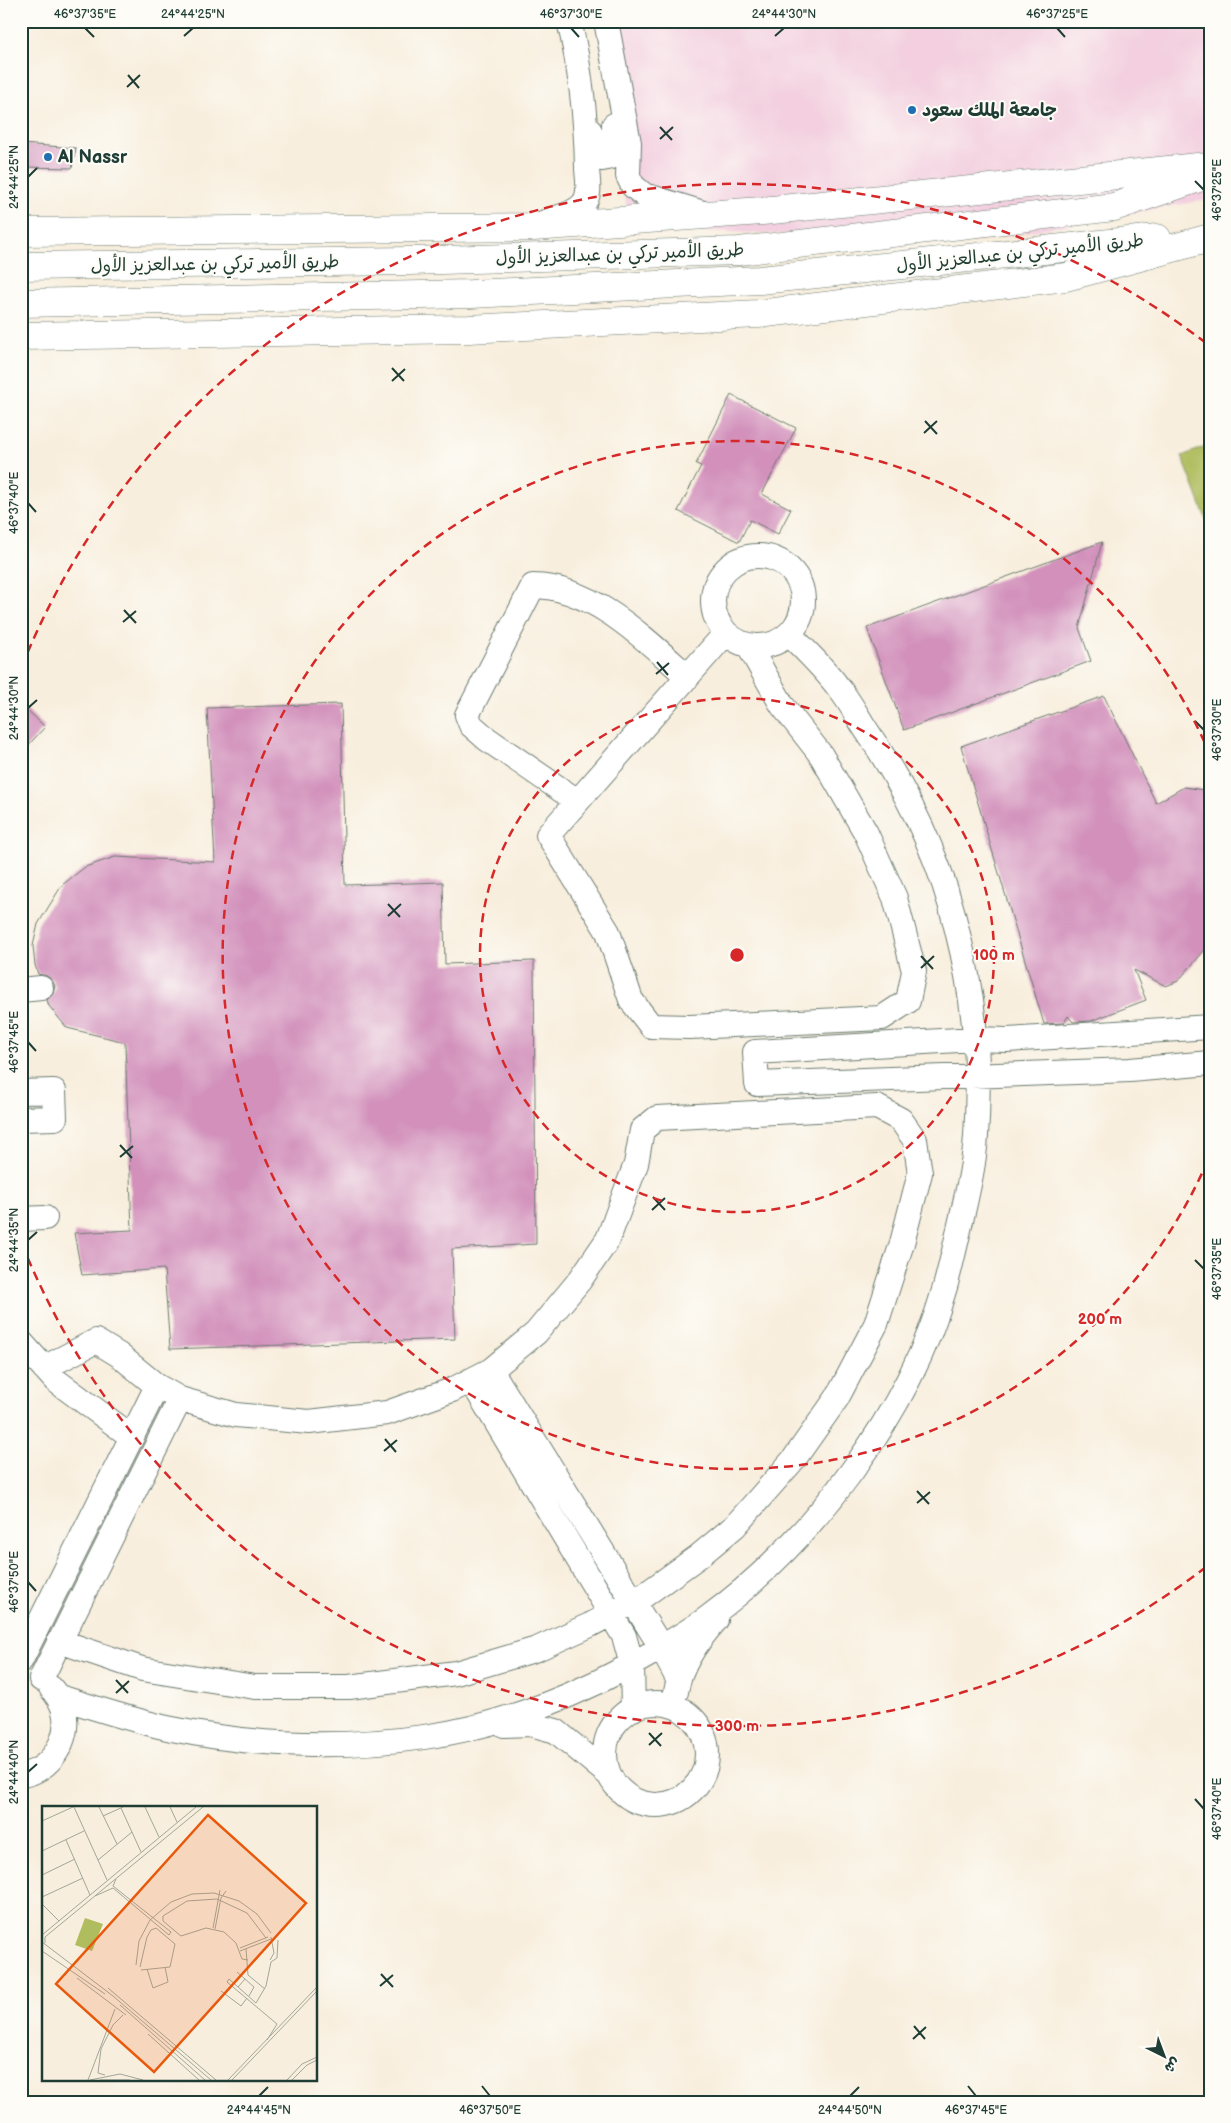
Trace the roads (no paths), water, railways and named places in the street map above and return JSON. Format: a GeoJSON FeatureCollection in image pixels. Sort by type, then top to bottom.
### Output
{"type":"FeatureCollection","features":[{"type":"Feature","properties":{"kind":"main road"},"geometry":{"type":"LineString","coordinates":[[21,232],[533,227],[762,211],[1210,166]]}},
{"type":"Feature","properties":{"kind":"main road","name":"طريق الأمير تركي بن عبدالعزيز الأول"},"geometry":{"type":"LineString","coordinates":[[21,266],[410,261],[740,251],[1114,207],[1210,174]]}},
{"type":"Feature","properties":{"kind":"main road","name":"طريق الأمير تركي بن عبدالعزيز الأول"},"geometry":{"type":"LineString","coordinates":[[21,303],[471,294],[760,280],[1210,233]]}},
{"type":"Feature","properties":{"kind":"main road"},"geometry":{"type":"LineString","coordinates":[[21,336],[469,329],[758,314],[1066,277],[1210,238]]}},
{"type":"Feature","properties":{"kind":"street"},"geometry":{"type":"LineString","coordinates":[[533,227],[576,210],[584,203],[589,191],[586,114],[581,73],[569,21]]}},
{"type":"Feature","properties":{"kind":"street"},"geometry":{"type":"LineString","coordinates":[[586,114],[597,154],[602,159],[611,157],[615,150],[609,82],[609,32]]}},
{"type":"Feature","properties":{"kind":"street"},"geometry":{"type":"LineString","coordinates":[[609,32],[629,143],[628,176],[633,186],[644,195],[710,214]]}},
{"type":"Feature","properties":{"kind":"street"},"geometry":{"type":"LineString","coordinates":[[760,556],[775,559],[788,567],[797,578],[802,592],[803,607],[798,622],[789,634],[777,642],[763,646],[748,645],[734,640],[726,634],[716,618],[712,603],[714,588],[721,575],[732,564],[745,558],[760,556]]}},
{"type":"Feature","properties":{"kind":"street"},"geometry":{"type":"LineString","coordinates":[[577,801],[487,739],[470,725],[466,715],[533,586],[551,586],[592,602],[642,637],[688,676]]}},
{"type":"Feature","properties":{"kind":"street"},"geometry":{"type":"LineString","coordinates":[[726,634],[548,835],[608,932],[631,1000],[650,1026],[690,1027],[882,1018],[908,1002],[914,971],[895,898],[866,833],[821,755],[782,705],[748,645]]}},
{"type":"Feature","properties":{"kind":"street"},"geometry":{"type":"LineString","coordinates":[[58,1697],[168,1728],[222,1738],[273,1743],[318,1745],[373,1743],[428,1736],[475,1726],[528,1710],[573,1693],[632,1665],[705,1620],[784,1552],[849,1476],[904,1388],[945,1290],[968,1191],[976,1140],[977,1077],[975,1039],[968,984],[957,927],[920,824],[900,783],[838,687],[789,634]]}},
{"type":"Feature","properties":{"kind":"street"},"geometry":{"type":"LineString","coordinates":[[1210,1028],[755,1052],[757,1084],[1130,1070],[1210,1063]]}},
{"type":"Feature","properties":{"kind":"street"},"geometry":{"type":"LineString","coordinates":[[21,1092],[54,1090],[55,1118],[21,1119]]}},
{"type":"Feature","properties":{"kind":"street"},"geometry":{"type":"LineString","coordinates":[[44,1368],[96,1341],[118,1355],[157,1386],[180,1399],[236,1414],[309,1422],[387,1413],[452,1390],[481,1375],[536,1333],[580,1280],[608,1238],[636,1164],[642,1130],[657,1118],[877,1107],[901,1120],[915,1140],[920,1173],[902,1243],[876,1324],[837,1398],[794,1459],[734,1526],[699,1556],[633,1603],[536,1649],[456,1674],[349,1687],[255,1687],[142,1669],[59,1641]]}},
{"type":"Feature","properties":{"kind":"street"},"geometry":{"type":"LineString","coordinates":[[21,1219],[45,1218]]}},
{"type":"Feature","properties":{"kind":"street"},"geometry":{"type":"LineString","coordinates":[[21,1342],[55,1380],[132,1437]]}},
{"type":"Feature","properties":{"kind":"street"},"geometry":{"type":"LineString","coordinates":[[481,1375],[633,1603],[661,1647],[678,1679]]}},
{"type":"Feature","properties":{"kind":"street"},"geometry":{"type":"LineString","coordinates":[[481,1375],[624,1636],[632,1665],[633,1709]]}},
{"type":"Feature","properties":{"kind":"street"},"geometry":{"type":"LineString","coordinates":[[27,1671],[132,1437],[157,1386]]}},
{"type":"Feature","properties":{"kind":"street"},"geometry":{"type":"LineString","coordinates":[[27,1671],[59,1641],[180,1399]]}},
{"type":"Feature","properties":{"kind":"street"},"geometry":{"type":"LineString","coordinates":[[674,1706],[678,1679],[699,1639],[745,1587]]}},
{"type":"Feature","properties":{"kind":"street"},"geometry":{"type":"LineString","coordinates":[[21,1775],[41,1768],[53,1757],[62,1744],[66,1728],[65,1712],[58,1697],[51,1687],[27,1671]]}},
{"type":"Feature","properties":{"kind":"street"},"geometry":{"type":"LineString","coordinates":[[475,1726],[530,1724],[556,1731],[608,1774],[617,1788],[629,1799],[654,1806],[676,1802],[691,1793],[702,1779],[708,1762],[707,1744],[701,1728],[689,1714],[674,1706],[657,1703],[639,1705],[624,1714],[612,1727],[606,1742],[604,1759],[608,1774]]}},
{"type":"Feature","properties":{"kind":"place","name":"جامعة الملك سعود"},"geometry":{"type":"Point","coordinates":[912,110]}},
{"type":"Feature","properties":{"kind":"place","name":"Al Nassr"},"geometry":{"type":"Point","coordinates":[48,157]}}]}
